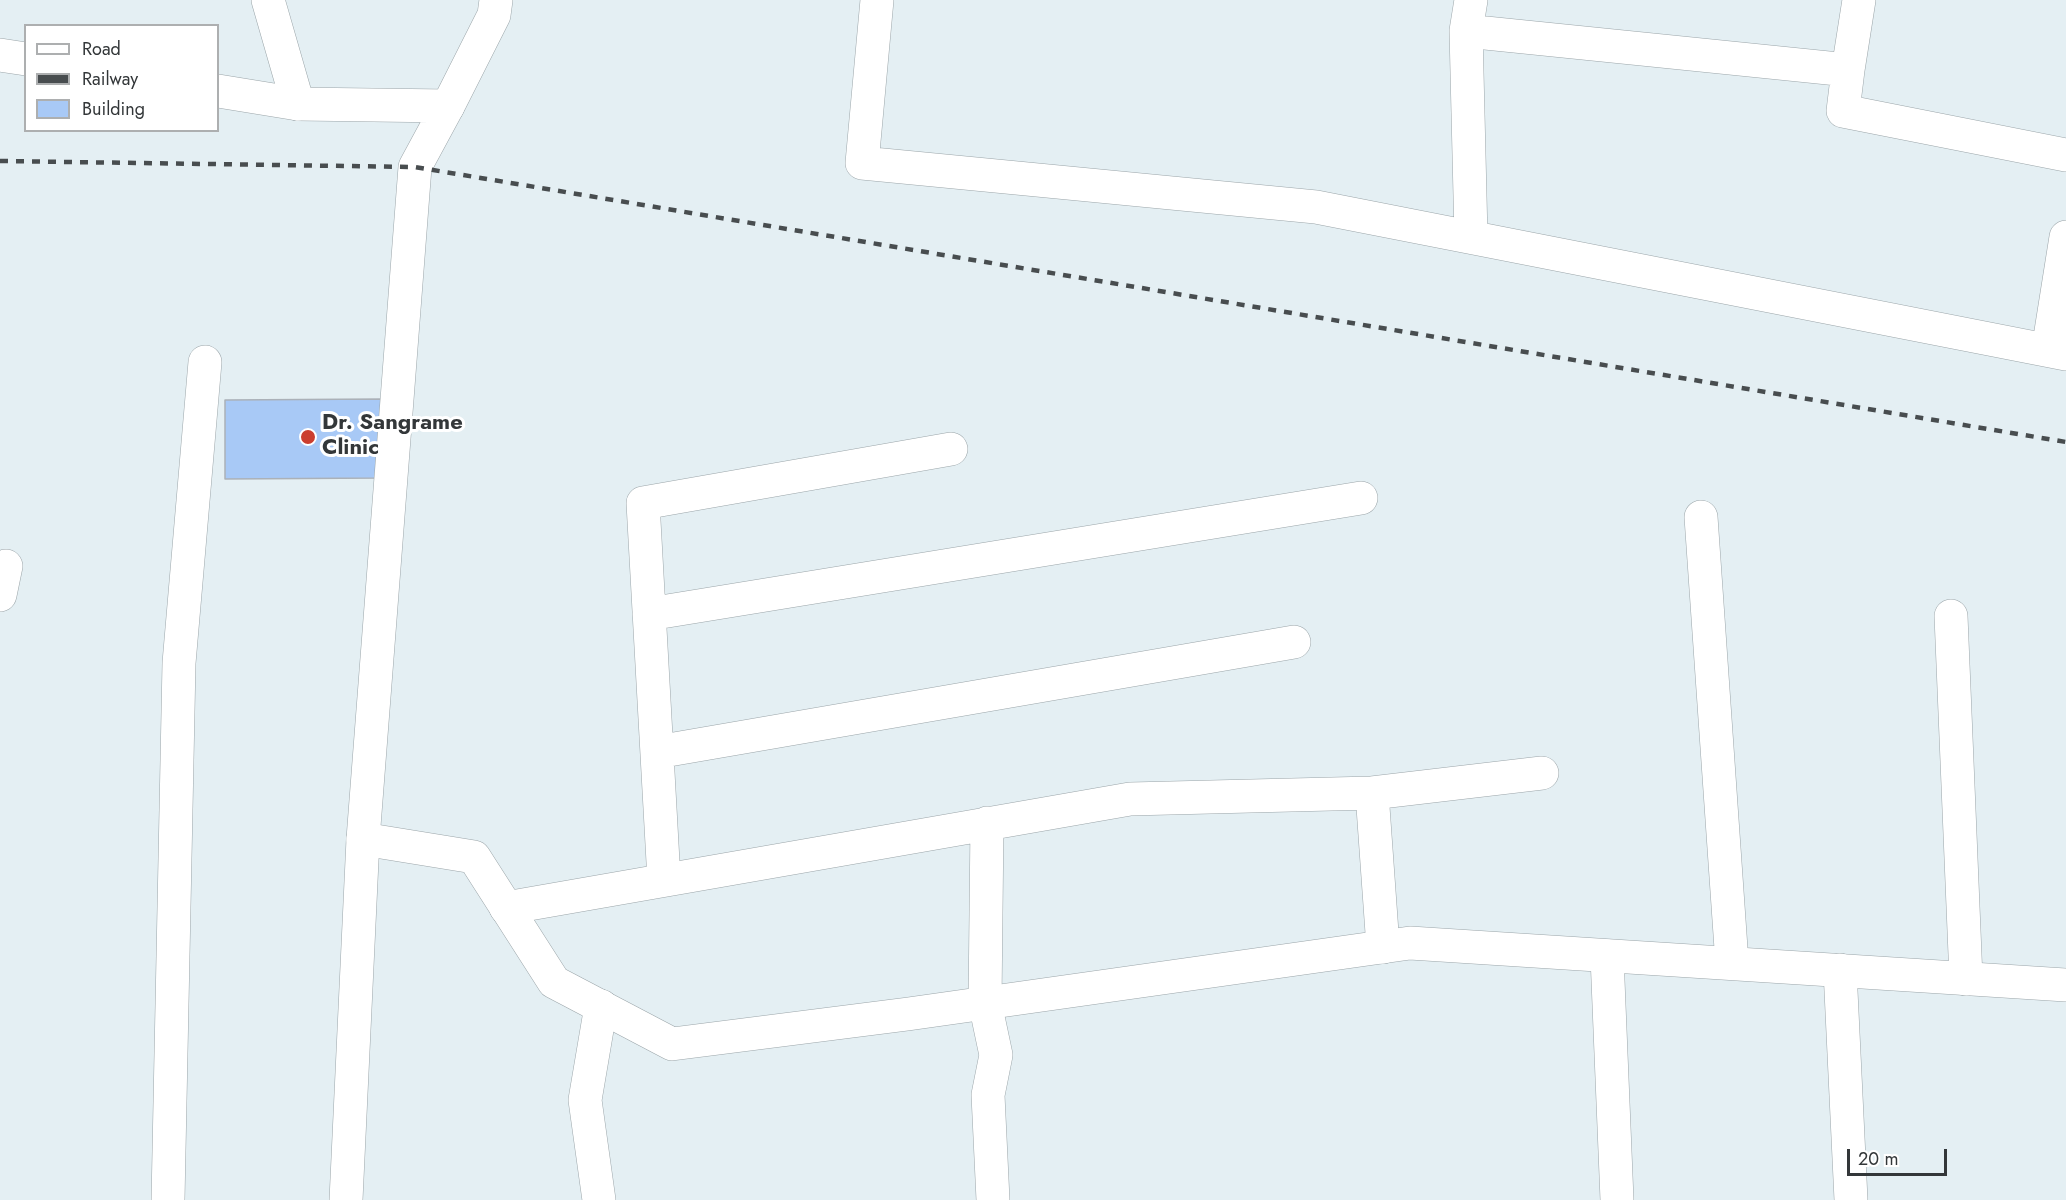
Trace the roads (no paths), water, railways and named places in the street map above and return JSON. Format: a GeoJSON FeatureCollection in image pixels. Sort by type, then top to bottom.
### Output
{"type":"FeatureCollection","features":[{"type":"Feature","properties":{"kind":"street"},"geometry":{"type":"LineString","coordinates":[[268,0],[298,104]]}},
{"type":"Feature","properties":{"kind":"street"},"geometry":{"type":"LineString","coordinates":[[346,1200],[363,839],[415,167],[494,15],[496,0]]}},
{"type":"Feature","properties":{"kind":"street"},"geometry":{"type":"LineString","coordinates":[[877,0],[862,163],[1316,207],[2057,352],[2066,237]]}},
{"type":"Feature","properties":{"kind":"street"},"geometry":{"type":"LineString","coordinates":[[1859,0],[1843,111],[2066,155]]}},
{"type":"Feature","properties":{"kind":"street"},"geometry":{"type":"LineString","coordinates":[[1471,237],[1468,16],[1848,70]]}},
{"type":"Feature","properties":{"kind":"street"},"geometry":{"type":"LineString","coordinates":[[0,55],[24,59]]}},
{"type":"Feature","properties":{"kind":"street"},"geometry":{"type":"LineString","coordinates":[[219,91],[298,104],[448,106]]}},
{"type":"Feature","properties":{"kind":"street"},"geometry":{"type":"LineString","coordinates":[[168,1200],[179,663],[205,362]]}},
{"type":"Feature","properties":{"kind":"street"},"geometry":{"type":"LineString","coordinates":[[664,880],[643,502],[951,449]]}},
{"type":"Feature","properties":{"kind":"street"},"geometry":{"type":"LineString","coordinates":[[649,614],[1361,498]]}},
{"type":"Feature","properties":{"kind":"street"},"geometry":{"type":"LineString","coordinates":[[1701,517],[1732,963]]}},
{"type":"Feature","properties":{"kind":"street"},"geometry":{"type":"LineString","coordinates":[[1951,616],[1966,979]]}},
{"type":"Feature","properties":{"kind":"street"},"geometry":{"type":"LineString","coordinates":[[657,752],[1294,642]]}},
{"type":"Feature","properties":{"kind":"street"},"geometry":{"type":"LineString","coordinates":[[506,908],[1130,799],[1372,793],[1542,773]]}},
{"type":"Feature","properties":{"kind":"street"},"geometry":{"type":"LineString","coordinates":[[1372,793],[1383,947]]}},
{"type":"Feature","properties":{"kind":"street"},"geometry":{"type":"LineString","coordinates":[[987,823],[985,1003],[996,1054],[988,1095],[993,1200]]}},
{"type":"Feature","properties":{"kind":"street"},"geometry":{"type":"LineString","coordinates":[[363,839],[474,857],[554,982],[672,1044],[985,1003],[1410,943],[2066,985]]}},
{"type":"Feature","properties":{"kind":"street"},"geometry":{"type":"LineString","coordinates":[[1607,956],[1617,1200]]}},
{"type":"Feature","properties":{"kind":"street"},"geometry":{"type":"LineString","coordinates":[[1840,970],[1851,1200]]}},
{"type":"Feature","properties":{"kind":"street"},"geometry":{"type":"LineString","coordinates":[[599,1200],[585,1100],[601,1006]]}},
{"type":"Feature","properties":{"kind":"railway"},"geometry":{"type":"LineString","coordinates":[[0,161],[415,167],[2066,442]]}},
{"type":"Feature","properties":{"kind":"place","name":"Dr. Sangrame Clinic"},"geometry":{"type":"Point","coordinates":[308,437]}}]}
